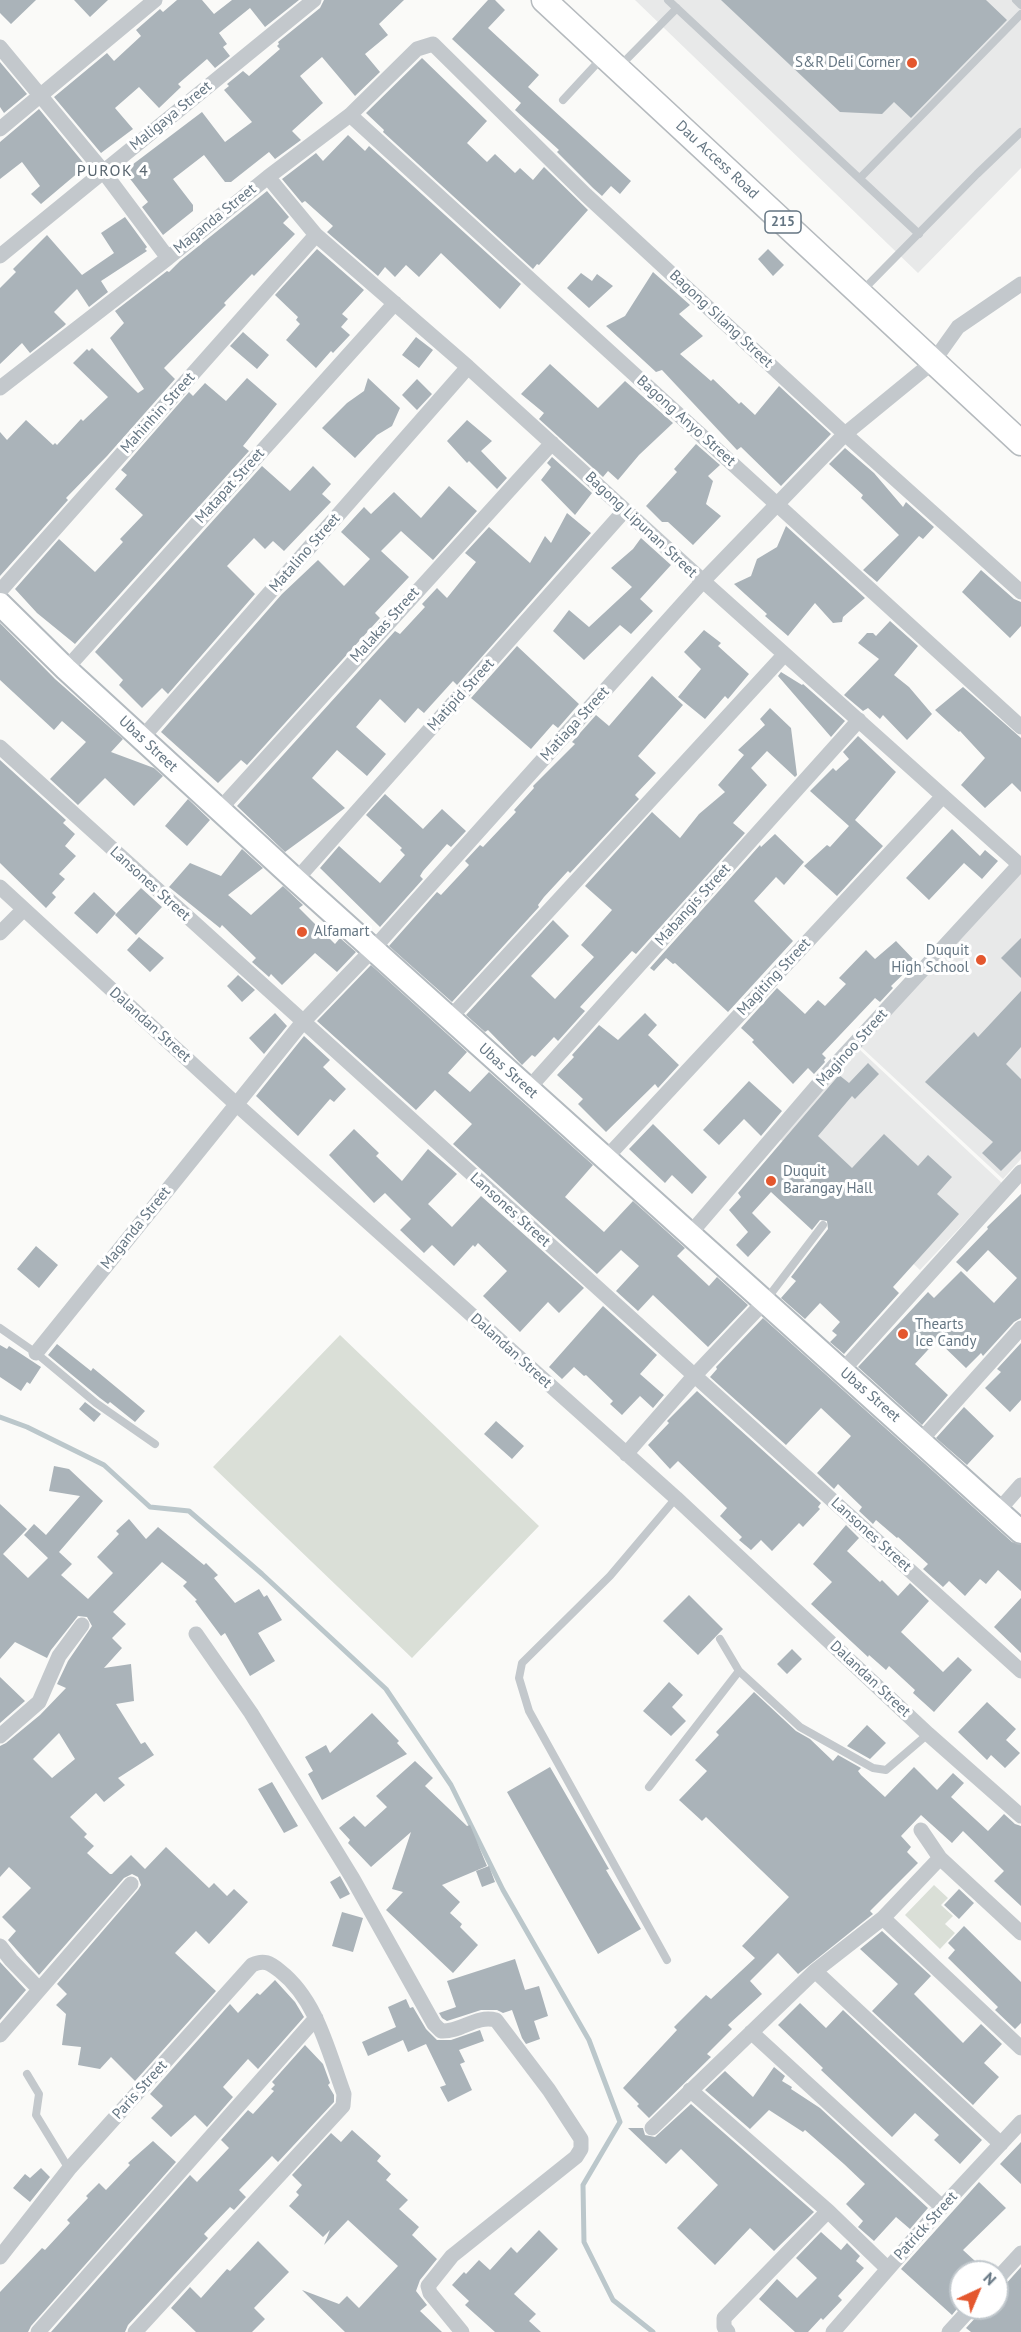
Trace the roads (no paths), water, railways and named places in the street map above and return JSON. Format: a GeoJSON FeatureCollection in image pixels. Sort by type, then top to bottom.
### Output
{"type":"FeatureCollection","features":[{"type":"Feature","properties":{"kind":"main road","name":"Dau Access Road"},"geometry":{"type":"LineString","coordinates":[[544,0],[1021,443]]}},
{"type":"Feature","properties":{"kind":"street"},"geometry":{"type":"LineString","coordinates":[[0,129],[155,0]]}},
{"type":"Feature","properties":{"kind":"street","name":"Maligaya Street"},"geometry":{"type":"LineString","coordinates":[[0,256],[314,0]]}},
{"type":"Feature","properties":{"kind":"street","name":"Bagong Silang Street"},"geometry":{"type":"LineString","coordinates":[[425,46],[433,44],[586,195],[845,434],[1021,592]]}},
{"type":"Feature","properties":{"kind":"street","name":"Maganda Street"},"geometry":{"type":"LineString","coordinates":[[0,388],[350,115],[417,49],[425,46]]}},
{"type":"Feature","properties":{"kind":"street"},"geometry":{"type":"LineString","coordinates":[[0,47],[103,171],[168,258]]}},
{"type":"Feature","properties":{"kind":"street","name":"Bagong Anyo Street"},"geometry":{"type":"LineString","coordinates":[[350,115],[1021,727]]}},
{"type":"Feature","properties":{"kind":"street","name":"Bagong Lipunan Street"},"geometry":{"type":"LineString","coordinates":[[268,177],[316,235],[468,367],[1020,866]]}},
{"type":"Feature","properties":{"kind":"street","name":"Mahinhin Street"},"geometry":{"type":"LineString","coordinates":[[0,591],[316,235]]}},
{"type":"Feature","properties":{"kind":"street","name":"Matiaga Street"},"geometry":{"type":"LineString","coordinates":[[236,1104],[302,1023],[374,948],[703,581],[845,434],[933,362],[958,327],[1021,284]]}},
{"type":"Feature","properties":{"kind":"street","name":"Matapat Street"},"geometry":{"type":"LineString","coordinates":[[66,669],[395,303]]}},
{"type":"Feature","properties":{"kind":"street","name":"Matalino Street"},"geometry":{"type":"LineString","coordinates":[[142,738],[468,367]]}},
{"type":"Feature","properties":{"kind":"street","name":"Malakas Street"},"geometry":{"type":"LineString","coordinates":[[219,810],[552,443]]}},
{"type":"Feature","properties":{"kind":"street","name":"Matipid Street"},"geometry":{"type":"LineString","coordinates":[[296,880],[625,510]]}},
{"type":"Feature","properties":{"kind":"street","name":"Ubas Street"},"geometry":{"type":"LineString","coordinates":[[0,604],[66,669],[296,880],[1021,1532]]}},
{"type":"Feature","properties":{"kind":"street"},"geometry":{"type":"LineString","coordinates":[[449,1019],[784,655]]}},
{"type":"Feature","properties":{"kind":"street","name":"Mabangis Street"},"geometry":{"type":"LineString","coordinates":[[528,1089],[859,720]]}},
{"type":"Feature","properties":{"kind":"street","name":"Lansones Street"},"geometry":{"type":"LineString","coordinates":[[0,747],[302,1023],[1021,1671]]}},
{"type":"Feature","properties":{"kind":"street","name":"Magiting Street"},"geometry":{"type":"LineString","coordinates":[[606,1158],[943,796]]}},
{"type":"Feature","properties":{"kind":"street","name":"Maginoo Street"},"geometry":{"type":"LineString","coordinates":[[689,1235],[835,1065],[1020,866]]}},
{"type":"Feature","properties":{"kind":"street","name":"Dalandan Street"},"geometry":{"type":"LineString","coordinates":[[0,887],[236,1104],[676,1497],[928,1734],[1018,1807]]}},
{"type":"Feature","properties":{"kind":"street"},"geometry":{"type":"LineString","coordinates":[[0,933],[24,909]]}},
{"type":"Feature","properties":{"kind":"street","name":"Maganda Street"},"geometry":{"type":"LineString","coordinates":[[36,1353],[236,1104]]}},
{"type":"Feature","properties":{"kind":"street"},"geometry":{"type":"LineString","coordinates":[[842,1371],[1021,1172]]}},
{"type":"Feature","properties":{"kind":"street"},"geometry":{"type":"LineString","coordinates":[[626,1454],[765,1301]]}},
{"type":"Feature","properties":{"kind":"street"},"geometry":{"type":"LineString","coordinates":[[921,1440],[1021,1328]]}},
{"type":"Feature","properties":{"kind":"street"},"geometry":{"type":"LineString","coordinates":[[998,1511],[1021,1485]]}},
{"type":"Feature","properties":{"kind":"street"},"geometry":{"type":"LineString","coordinates":[[0,1737],[39,1702],[59,1656],[82,1625]]}},
{"type":"Feature","properties":{"kind":"street"},"geometry":{"type":"LineString","coordinates":[[196,1634],[251,1713],[354,1879],[434,2024],[441,2031],[450,2031],[485,2018],[496,2020],[549,2090],[580,2139],[581,2148],[576,2157],[452,2256],[428,2286],[430,2293],[462,2332]]}},
{"type":"Feature","properties":{"kind":"street"},"geometry":{"type":"LineString","coordinates":[[921,1830],[940,1858],[1021,1933]]}},
{"type":"Feature","properties":{"kind":"street"},"geometry":{"type":"LineString","coordinates":[[652,2128],[815,1971],[883,1917],[940,1858]]}},
{"type":"Feature","properties":{"kind":"street"},"geometry":{"type":"LineString","coordinates":[[0,2035],[131,1884]]}},
{"type":"Feature","properties":{"kind":"street"},"geometry":{"type":"LineString","coordinates":[[883,1917],[1021,2048]]}},
{"type":"Feature","properties":{"kind":"street"},"geometry":{"type":"LineString","coordinates":[[0,1946],[39,1989]]}},
{"type":"Feature","properties":{"kind":"street","name":"Paris Street"},"geometry":{"type":"LineString","coordinates":[[0,2257],[69,2169],[252,1965],[260,1961],[268,1962],[294,1982],[316,2018]]}},
{"type":"Feature","properties":{"kind":"street"},"geometry":{"type":"LineString","coordinates":[[815,1971],[1001,2144]]}},
{"type":"Feature","properties":{"kind":"street"},"geometry":{"type":"LineString","coordinates":[[38,2332],[316,2018],[344,2094],[343,2106],[135,2332]]}},
{"type":"Feature","properties":{"kind":"street"},"geometry":{"type":"LineString","coordinates":[[751,2032],[942,2207]]}},
{"type":"Feature","properties":{"kind":"street"},"geometry":{"type":"LineString","coordinates":[[690,2090],[828,2211],[888,2269]]}},
{"type":"Feature","properties":{"kind":"street","name":"Patrick Street"},"geometry":{"type":"LineString","coordinates":[[833,2332],[942,2207],[1021,2122]]}},
{"type":"Feature","properties":{"kind":"street"},"geometry":{"type":"LineString","coordinates":[[728,2332],[724,2327],[724,2318],[828,2211]]}},
{"type":"Feature","properties":{"kind":"street"},"geometry":{"type":"LineString","coordinates":[[1009,2266],[1021,2253]]}},
{"type":"Feature","properties":{"kind":"street"},"geometry":{"type":"LineString","coordinates":[[949,2332],[960,2320]]}},
{"type":"Feature","properties":{"kind":"lane"},"geometry":{"type":"LineString","coordinates":[[668,0],[919,234]]}},
{"type":"Feature","properties":{"kind":"lane"},"geometry":{"type":"LineString","coordinates":[[1016,0],[1021,5]]}},
{"type":"Feature","properties":{"kind":"lane"},"geometry":{"type":"LineString","coordinates":[[563,100],[677,8]]}},
{"type":"Feature","properties":{"kind":"lane"},"geometry":{"type":"LineString","coordinates":[[860,178],[1021,14]]}},
{"type":"Feature","properties":{"kind":"lane"},"geometry":{"type":"LineString","coordinates":[[860,294],[1021,132]]}},
{"type":"Feature","properties":{"kind":"lane"},"geometry":{"type":"LineString","coordinates":[[765,1301],[823,1225]]}},
{"type":"Feature","properties":{"kind":"lane"},"geometry":{"type":"LineString","coordinates":[[0,1328],[36,1353],[96,1403],[155,1444]]}},
{"type":"Feature","properties":{"kind":"lane"},"geometry":{"type":"LineString","coordinates":[[667,1960],[529,1711],[519,1678],[522,1663],[610,1576],[676,1497]]}},
{"type":"Feature","properties":{"kind":"lane"},"geometry":{"type":"LineString","coordinates":[[720,1639],[739,1671],[800,1727],[873,1768],[886,1770],[928,1734]]}},
{"type":"Feature","properties":{"kind":"lane"},"geometry":{"type":"LineString","coordinates":[[649,1787],[739,1671]]}},
{"type":"Feature","properties":{"kind":"lane"},"geometry":{"type":"LineString","coordinates":[[27,2074],[39,2094],[36,2115],[69,2169]]}},
{"type":"Feature","properties":{"kind":"waterway"},"geometry":{"type":"LineString","coordinates":[[0,1417],[27,1427],[104,1465],[150,1507],[189,1511],[262,1574],[386,1689],[451,1785],[503,1890],[589,2040],[620,2122],[583,2185],[584,2242],[613,2300],[653,2332]]}},
{"type":"Feature","properties":{"kind":"place","name":"S&R Deli Corner"},"geometry":{"type":"Point","coordinates":[912,63]}},
{"type":"Feature","properties":{"kind":"place","name":"Alfamart"},"geometry":{"type":"Point","coordinates":[302,932]}},
{"type":"Feature","properties":{"kind":"place","name":"Duquit High School"},"geometry":{"type":"Point","coordinates":[981,960]}},
{"type":"Feature","properties":{"kind":"place","name":"Duquit Barangay Hall"},"geometry":{"type":"Point","coordinates":[771,1181]}},
{"type":"Feature","properties":{"kind":"place","name":"Thearts Ice Candy"},"geometry":{"type":"Point","coordinates":[903,1334]}},
{"type":"Feature","properties":{"kind":"district","name":"PUROK 4"},"geometry":{"type":"Point","coordinates":[113,171]}}]}
